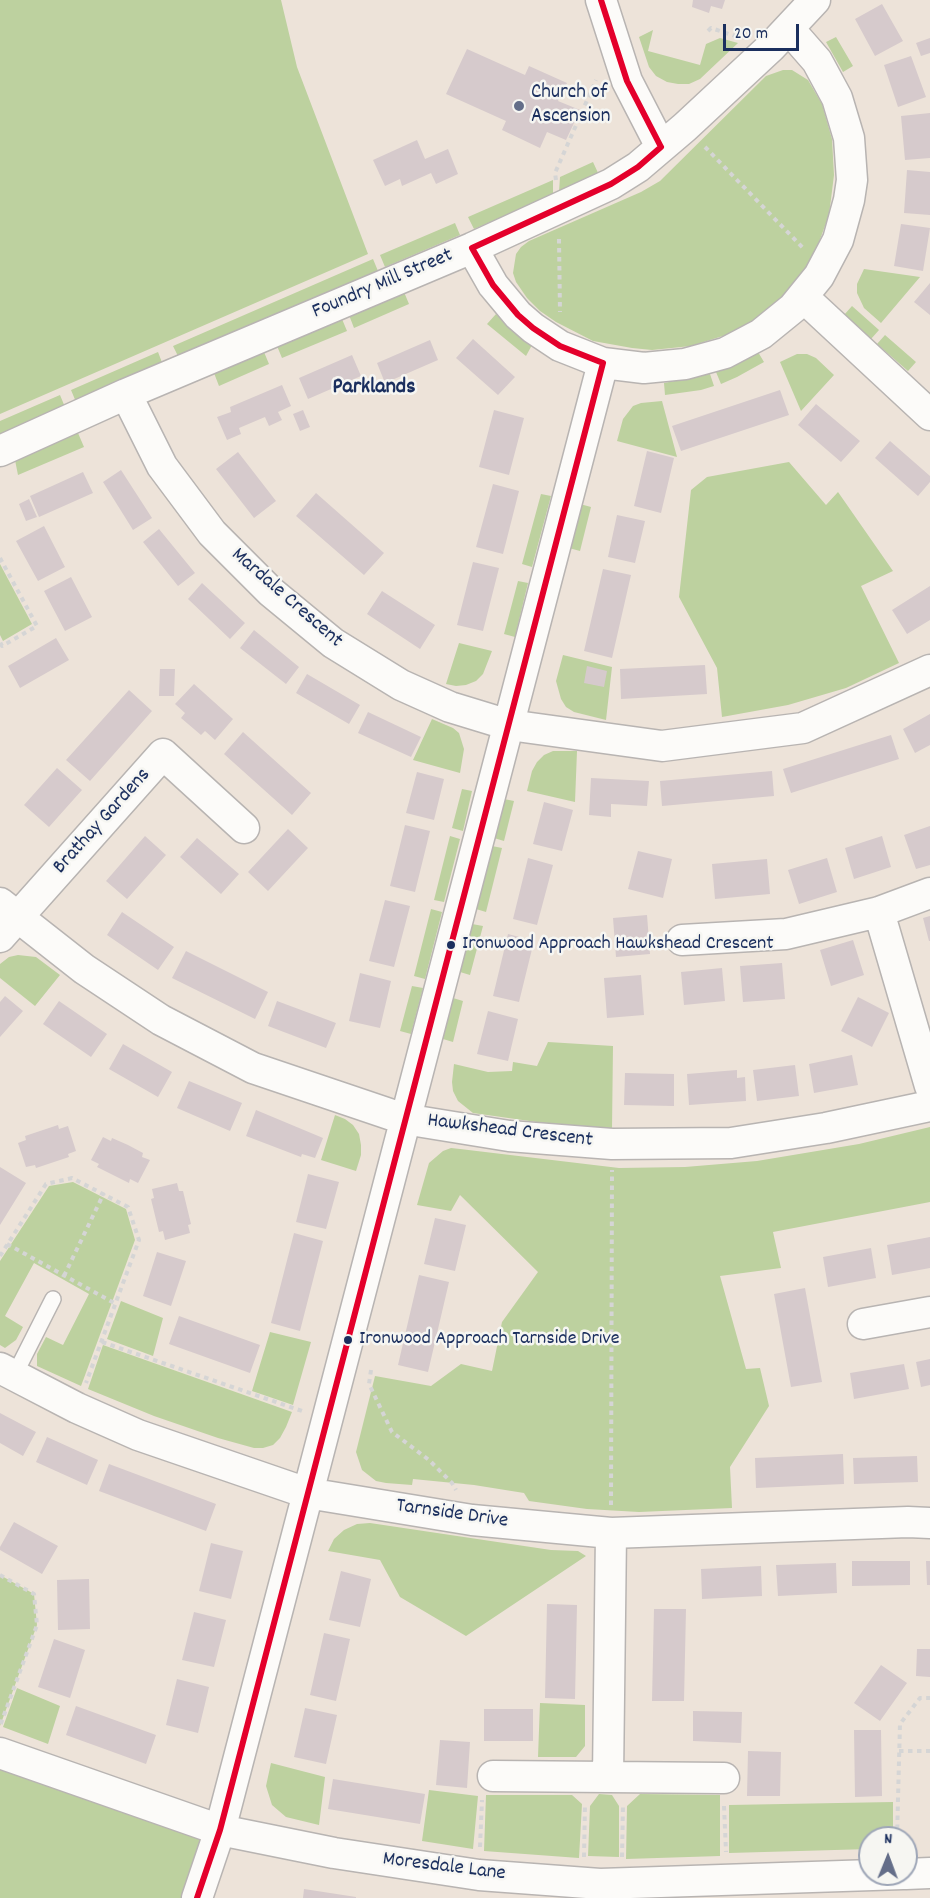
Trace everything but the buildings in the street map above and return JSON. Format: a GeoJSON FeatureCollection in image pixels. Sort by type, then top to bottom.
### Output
{"type":"FeatureCollection","features":[{"type":"Feature","properties":{"kind":"street"},"geometry":{"type":"LineString","coordinates":[[601,0],[627,81],[661,147]]}},
{"type":"Feature","properties":{"kind":"street","name":"Foundry Mill Street"},"geometry":{"type":"LineString","coordinates":[[0,451],[126,394],[472,248],[611,184],[638,167],[685,127],[789,28],[815,0]]}},
{"type":"Feature","properties":{"kind":"street"},"geometry":{"type":"LineString","coordinates":[[472,248],[492,285],[518,315],[560,346],[603,363],[644,368],[705,360],[761,334],[803,297],[823,269],[838,240],[852,180],[849,138],[837,98],[817,60],[789,28]]}},
{"type":"Feature","properties":{"kind":"street"},"geometry":{"type":"LineString","coordinates":[[803,297],[930,415]]}},
{"type":"Feature","properties":{"kind":"street"},"geometry":{"type":"LineString","coordinates":[[197,1898],[220,1830],[603,363]]}},
{"type":"Feature","properties":{"kind":"street","name":"Mardale Crescent"},"geometry":{"type":"LineString","coordinates":[[126,394],[162,466],[212,533],[271,592],[333,643],[401,685],[450,707],[509,725],[662,747],[803,728],[930,670]]}},
{"type":"Feature","properties":{"kind":"street","name":"Brathay Gardens"},"geometry":{"type":"LineString","coordinates":[[6,919],[163,754],[244,828]]}},
{"type":"Feature","properties":{"kind":"street"},"geometry":{"type":"LineString","coordinates":[[682,940],[786,934],[879,912],[930,893]]}},
{"type":"Feature","properties":{"kind":"street"},"geometry":{"type":"LineString","coordinates":[[879,912],[930,1086]]}},
{"type":"Feature","properties":{"kind":"street","name":"Hawkshead Crescent"},"geometry":{"type":"LineString","coordinates":[[6,919],[161,1020],[253,1068],[404,1119],[509,1136],[612,1144],[731,1143],[826,1128],[930,1106]]}},
{"type":"Feature","properties":{"kind":"street"},"geometry":{"type":"LineString","coordinates":[[863,1324],[930,1312]]}},
{"type":"Feature","properties":{"kind":"street","name":"Tarnside Drive"},"geometry":{"type":"LineString","coordinates":[[7,1372],[138,1435],[308,1493],[472,1520],[611,1533],[930,1523]]}},
{"type":"Feature","properties":{"kind":"street"},"geometry":{"type":"LineString","coordinates":[[606,1777],[611,1533]]}},
{"type":"Feature","properties":{"kind":"street","name":"Moresdale Lane"},"geometry":{"type":"LineString","coordinates":[[0,1753],[220,1830],[334,1853],[479,1875],[601,1887],[858,1876]]}},
{"type":"Feature","properties":{"kind":"street"},"geometry":{"type":"LineString","coordinates":[[493,1776],[724,1778]]}},
{"type":"Feature","properties":{"kind":"lane"},"geometry":{"type":"LineString","coordinates":[[7,1372],[53,1299]]}},
{"type":"Feature","properties":{"kind":"path"},"geometry":{"type":"LineString","coordinates":[[685,127],[823,269]]}},
{"type":"Feature","properties":{"kind":"path"},"geometry":{"type":"LineString","coordinates":[[0,558],[37,626],[2,646],[0,642]]}},
{"type":"Feature","properties":{"kind":"path"},"geometry":{"type":"LineString","coordinates":[[611,1533],[612,1144]]}},
{"type":"Feature","properties":{"kind":"path"},"geometry":{"type":"LineString","coordinates":[[0,1256],[46,1184],[72,1178],[128,1207],[139,1240],[77,1407]]}},
{"type":"Feature","properties":{"kind":"path"},"geometry":{"type":"LineString","coordinates":[[53,1299],[104,1193]]}},
{"type":"Feature","properties":{"kind":"path"},"geometry":{"type":"LineString","coordinates":[[8,1244],[116,1304]]}},
{"type":"Feature","properties":{"kind":"path"},"geometry":{"type":"LineString","coordinates":[[102,1342],[327,1420]]}},
{"type":"Feature","properties":{"kind":"path"},"geometry":{"type":"LineString","coordinates":[[347,1342],[375,1351],[369,1384],[392,1432],[429,1460],[452,1484],[472,1520]]}},
{"type":"Feature","properties":{"kind":"path"},"geometry":{"type":"LineString","coordinates":[[0,1575],[34,1594],[37,1625],[0,1726]]}},
{"type":"Feature","properties":{"kind":"path"},"geometry":{"type":"LineString","coordinates":[[897,1826],[900,1724],[920,1698],[930,1698]]}},
{"type":"Feature","properties":{"kind":"path"},"geometry":{"type":"LineString","coordinates":[[899,1751],[930,1751]]}},
{"type":"Feature","properties":{"kind":"path"},"geometry":{"type":"LineString","coordinates":[[479,1875],[482,1795],[493,1776]]}},
{"type":"Feature","properties":{"kind":"path"},"geometry":{"type":"LineString","coordinates":[[601,1887],[606,1777]]}},
{"type":"Feature","properties":{"kind":"path"},"geometry":{"type":"LineString","coordinates":[[601,1887],[606,1777]]}},
{"type":"Feature","properties":{"kind":"path"},"geometry":{"type":"LineString","coordinates":[[724,1778],[727,1880]]}},
{"type":"Feature","properties":{"kind":"green space"},"geometry":{"type":"Polygon","coordinates":[[[0,0],[281,0],[297,67],[368,254],[0,414],[0,0]]]}},
{"type":"Feature","properties":{"kind":"green space"},"geometry":{"type":"Polygon","coordinates":[[[653,30],[648,51],[700,65],[706,44],[720,38],[738,43],[700,79],[689,84],[678,84],[667,82],[656,76],[649,67],[639,37],[653,30]]]}},
{"type":"Feature","properties":{"kind":"green space"},"geometry":{"type":"Polygon","coordinates":[[[836,37],[853,66],[843,72],[826,42],[836,37]]]}},
{"type":"Feature","properties":{"kind":"green space"},"geometry":{"type":"Polygon","coordinates":[[[783,70],[792,70],[808,80],[822,104],[832,139],[834,175],[829,215],[815,253],[805,271],[779,301],[747,325],[729,334],[691,346],[652,350],[593,341],[556,322],[527,298],[513,273],[516,254],[521,247],[529,241],[641,192],[660,181],[766,76],[783,70]]]}},
{"type":"Feature","properties":{"kind":"green space"},"geometry":{"type":"Polygon","coordinates":[[[593,162],[599,175],[559,192],[560,177],[593,162]]]}},
{"type":"Feature","properties":{"kind":"green space"},"geometry":{"type":"Polygon","coordinates":[[[553,180],[553,195],[474,229],[468,217],[553,180]]]}},
{"type":"Feature","properties":{"kind":"green space"},"geometry":{"type":"Polygon","coordinates":[[[455,223],[460,235],[385,267],[380,255],[455,223]]]}},
{"type":"Feature","properties":{"kind":"green space"},"geometry":{"type":"Polygon","coordinates":[[[373,259],[378,271],[179,358],[173,346],[373,259]]]}},
{"type":"Feature","properties":{"kind":"green space"},"geometry":{"type":"Polygon","coordinates":[[[864,269],[920,277],[881,323],[864,308],[857,293],[857,284],[864,269]]]}},
{"type":"Feature","properties":{"kind":"green space"},"geometry":{"type":"Polygon","coordinates":[[[404,292],[409,304],[354,328],[349,315],[404,292]]]}},
{"type":"Feature","properties":{"kind":"green space"},"geometry":{"type":"Polygon","coordinates":[[[852,306],[879,330],[871,339],[844,315],[852,306]]]}},
{"type":"Feature","properties":{"kind":"green space"},"geometry":{"type":"Polygon","coordinates":[[[496,314],[532,345],[526,356],[487,324],[496,314]]]}},
{"type":"Feature","properties":{"kind":"green space"},"geometry":{"type":"Polygon","coordinates":[[[342,319],[347,331],[282,358],[277,346],[342,319]]]}},
{"type":"Feature","properties":{"kind":"green space"},"geometry":{"type":"Polygon","coordinates":[[[885,335],[916,362],[908,371],[877,344],[885,335]]]}},
{"type":"Feature","properties":{"kind":"green space"},"geometry":{"type":"Polygon","coordinates":[[[158,352],[163,365],[76,402],[71,390],[158,352]]]}},
{"type":"Feature","properties":{"kind":"green space"},"geometry":{"type":"Polygon","coordinates":[[[264,352],[269,364],[219,386],[214,373],[264,352]]]}},
{"type":"Feature","properties":{"kind":"green space"},"geometry":{"type":"Polygon","coordinates":[[[758,352],[764,362],[721,384],[716,372],[758,352]]]}},
{"type":"Feature","properties":{"kind":"green space"},"geometry":{"type":"Polygon","coordinates":[[[797,354],[807,354],[816,358],[834,375],[801,411],[780,362],[797,354]]]}},
{"type":"Feature","properties":{"kind":"green space"},"geometry":{"type":"Polygon","coordinates":[[[710,374],[714,386],[665,395],[664,383],[710,374]]]}},
{"type":"Feature","properties":{"kind":"green space"},"geometry":{"type":"Polygon","coordinates":[[[60,395],[65,407],[0,436],[0,421],[60,395]]]}},
{"type":"Feature","properties":{"kind":"green space"},"geometry":{"type":"Polygon","coordinates":[[[662,401],[677,457],[617,441],[623,419],[633,406],[662,401]]]}},
{"type":"Feature","properties":{"kind":"green space"},"geometry":{"type":"Polygon","coordinates":[[[78,433],[84,447],[18,475],[15,460],[78,433]]]}},
{"type":"Feature","properties":{"kind":"green space"},"geometry":{"type":"Polygon","coordinates":[[[789,462],[826,505],[838,492],[893,571],[861,586],[899,663],[846,688],[788,705],[722,717],[717,668],[679,597],[691,490],[707,477],[789,462]]]}},
{"type":"Feature","properties":{"kind":"green space"},"geometry":{"type":"Polygon","coordinates":[[[541,494],[551,496],[532,567],[522,564],[541,494]]]}},
{"type":"Feature","properties":{"kind":"green space"},"geometry":{"type":"Polygon","coordinates":[[[580,504],[591,507],[580,551],[569,548],[580,504]]]}},
{"type":"Feature","properties":{"kind":"green space"},"geometry":{"type":"Polygon","coordinates":[[[0,564],[32,624],[3,641],[0,635],[0,564]]]}},
{"type":"Feature","properties":{"kind":"green space"},"geometry":{"type":"Polygon","coordinates":[[[518,581],[528,583],[515,637],[504,634],[518,581]]]}},
{"type":"Feature","properties":{"kind":"green space"},"geometry":{"type":"Polygon","coordinates":[[[459,643],[492,651],[483,674],[476,681],[456,686],[446,684],[459,643]]]}},
{"type":"Feature","properties":{"kind":"green space"},"geometry":{"type":"Polygon","coordinates":[[[563,655],[612,667],[606,720],[574,712],[566,707],[556,681],[563,655]]]}},
{"type":"Feature","properties":{"kind":"green space"},"geometry":{"type":"Polygon","coordinates":[[[432,719],[459,733],[464,749],[460,773],[413,760],[432,719]]]}},
{"type":"Feature","properties":{"kind":"green space"},"geometry":{"type":"Polygon","coordinates":[[[553,751],[577,751],[575,802],[527,791],[537,762],[544,755],[553,751]]]}},
{"type":"Feature","properties":{"kind":"green space"},"geometry":{"type":"Polygon","coordinates":[[[462,789],[472,791],[463,831],[452,828],[462,789]]]}},
{"type":"Feature","properties":{"kind":"green space"},"geometry":{"type":"Polygon","coordinates":[[[504,799],[514,801],[504,841],[494,838],[504,799]]]}},
{"type":"Feature","properties":{"kind":"green space"},"geometry":{"type":"Polygon","coordinates":[[[450,836],[460,839],[444,902],[434,900],[450,836]]]}},
{"type":"Feature","properties":{"kind":"green space"},"geometry":{"type":"Polygon","coordinates":[[[492,846],[502,848],[486,912],[476,909],[492,846]]]}},
{"type":"Feature","properties":{"kind":"green space"},"geometry":{"type":"Polygon","coordinates":[[[431,909],[442,912],[425,979],[414,976],[431,909]]]}},
{"type":"Feature","properties":{"kind":"green space"},"geometry":{"type":"Polygon","coordinates":[[[472,924],[483,926],[470,975],[460,972],[472,924]]]}},
{"type":"Feature","properties":{"kind":"green space"},"geometry":{"type":"Polygon","coordinates":[[[18,955],[36,957],[60,975],[35,1006],[0,978],[0,964],[9,957],[18,955]]]}},
{"type":"Feature","properties":{"kind":"green space"},"geometry":{"type":"Polygon","coordinates":[[[412,986],[423,988],[411,1034],[400,1031],[412,986]]]}},
{"type":"Feature","properties":{"kind":"green space"},"geometry":{"type":"Polygon","coordinates":[[[453,998],[463,1001],[453,1042],[443,1039],[453,998]]]}},
{"type":"Feature","properties":{"kind":"green space"},"geometry":{"type":"Polygon","coordinates":[[[548,1042],[613,1046],[612,1129],[579,1128],[473,1113],[458,1101],[452,1082],[454,1064],[488,1072],[512,1071],[513,1062],[537,1066],[548,1042]]]}},
{"type":"Feature","properties":{"kind":"green space"},"geometry":{"type":"Polygon","coordinates":[[[335,1115],[353,1125],[359,1134],[361,1155],[356,1171],[321,1160],[335,1115]]]}},
{"type":"Feature","properties":{"kind":"green space"},"geometry":{"type":"Polygon","coordinates":[[[930,1127],[930,1202],[773,1232],[781,1268],[720,1276],[746,1369],[760,1368],[769,1406],[730,1467],[732,1508],[639,1512],[587,1509],[529,1501],[524,1493],[474,1485],[413,1479],[412,1485],[386,1483],[376,1481],[362,1470],[356,1452],[375,1376],[431,1386],[461,1364],[492,1371],[502,1322],[538,1272],[460,1195],[451,1211],[417,1205],[429,1163],[443,1151],[451,1148],[619,1168],[685,1167],[757,1161],[859,1144],[930,1127]]]}},
{"type":"Feature","properties":{"kind":"green space"},"geometry":{"type":"Polygon","coordinates":[[[73,1182],[126,1209],[135,1240],[81,1386],[37,1366],[37,1354],[46,1337],[63,1345],[89,1294],[34,1263],[5,1316],[23,1327],[16,1340],[5,1348],[0,1345],[0,1261],[49,1186],[73,1182]]]}},
{"type":"Feature","properties":{"kind":"green space"},"geometry":{"type":"Polygon","coordinates":[[[121,1301],[163,1318],[153,1356],[107,1339],[121,1301]]]}},
{"type":"Feature","properties":{"kind":"green space"},"geometry":{"type":"Polygon","coordinates":[[[270,1332],[311,1342],[293,1405],[252,1391],[270,1332]]]}},
{"type":"Feature","properties":{"kind":"green space"},"geometry":{"type":"Polygon","coordinates":[[[103,1345],[292,1412],[286,1427],[273,1445],[254,1448],[154,1416],[88,1389],[103,1345]]]}},
{"type":"Feature","properties":{"kind":"green space"},"geometry":{"type":"Polygon","coordinates":[[[370,1523],[551,1550],[578,1551],[586,1556],[466,1636],[400,1597],[380,1560],[328,1551],[334,1539],[344,1530],[357,1524],[370,1523]]]}},
{"type":"Feature","properties":{"kind":"green space"},"geometry":{"type":"Polygon","coordinates":[[[0,1575],[34,1594],[37,1625],[0,1726],[0,1575]]]}},
{"type":"Feature","properties":{"kind":"green space"},"geometry":{"type":"Polygon","coordinates":[[[17,1688],[60,1706],[48,1744],[3,1727],[17,1688]]]}},
{"type":"Feature","properties":{"kind":"green space"},"geometry":{"type":"Polygon","coordinates":[[[540,1703],[585,1705],[585,1746],[576,1757],[538,1757],[540,1703]]]}},
{"type":"Feature","properties":{"kind":"green space"},"geometry":{"type":"Polygon","coordinates":[[[0,1753],[220,1830],[197,1898],[0,1898],[0,1753]]]}},
{"type":"Feature","properties":{"kind":"green space"},"geometry":{"type":"Polygon","coordinates":[[[271,1763],[325,1777],[319,1825],[286,1817],[272,1805],[266,1786],[271,1763]]]}},
{"type":"Feature","properties":{"kind":"green space"},"geometry":{"type":"Polygon","coordinates":[[[429,1790],[478,1796],[473,1849],[422,1841],[429,1790]]]}},
{"type":"Feature","properties":{"kind":"green space"},"geometry":{"type":"Polygon","coordinates":[[[599,1794],[612,1795],[619,1806],[619,1857],[588,1856],[590,1806],[599,1794]]]}},
{"type":"Feature","properties":{"kind":"green space"},"geometry":{"type":"Polygon","coordinates":[[[640,1794],[720,1795],[720,1856],[626,1859],[627,1806],[640,1794]]]}},
{"type":"Feature","properties":{"kind":"green space"},"geometry":{"type":"Polygon","coordinates":[[[486,1795],[572,1795],[582,1804],[579,1858],[484,1851],[486,1795]]]}},
{"type":"Feature","properties":{"kind":"green space"},"geometry":{"type":"Polygon","coordinates":[[[893,1802],[893,1826],[858,1826],[858,1849],[729,1853],[729,1805],[893,1802]]]}},
{"type":"Feature","properties":{"kind":"transit line"},"geometry":{"type":"LineString","coordinates":[[601,0],[627,81],[661,147]]}},
{"type":"Feature","properties":{"kind":"transit line"},"geometry":{"type":"LineString","coordinates":[[472,248],[611,184],[638,167],[661,147]]}},
{"type":"Feature","properties":{"kind":"transit line"},"geometry":{"type":"LineString","coordinates":[[472,248],[493,285],[518,315],[560,346],[603,363]]}},
{"type":"Feature","properties":{"kind":"transit line"},"geometry":{"type":"LineString","coordinates":[[197,1898],[220,1830],[603,363]]}},
{"type":"Feature","properties":{"kind":"place","name":"Church of Ascension"},"geometry":{"type":"Point","coordinates":[519,106]}},
{"type":"Feature","properties":{"kind":"place","name":"Ironwood Approach Hawkshead Crescent"},"geometry":{"type":"Point","coordinates":[451,945]}},
{"type":"Feature","properties":{"kind":"place","name":"Ironwood Approach Tarnside Drive"},"geometry":{"type":"Point","coordinates":[348,1340]}},
{"type":"Feature","properties":{"kind":"district","name":"Parklands"},"geometry":{"type":"Point","coordinates":[374,389]}}]}
